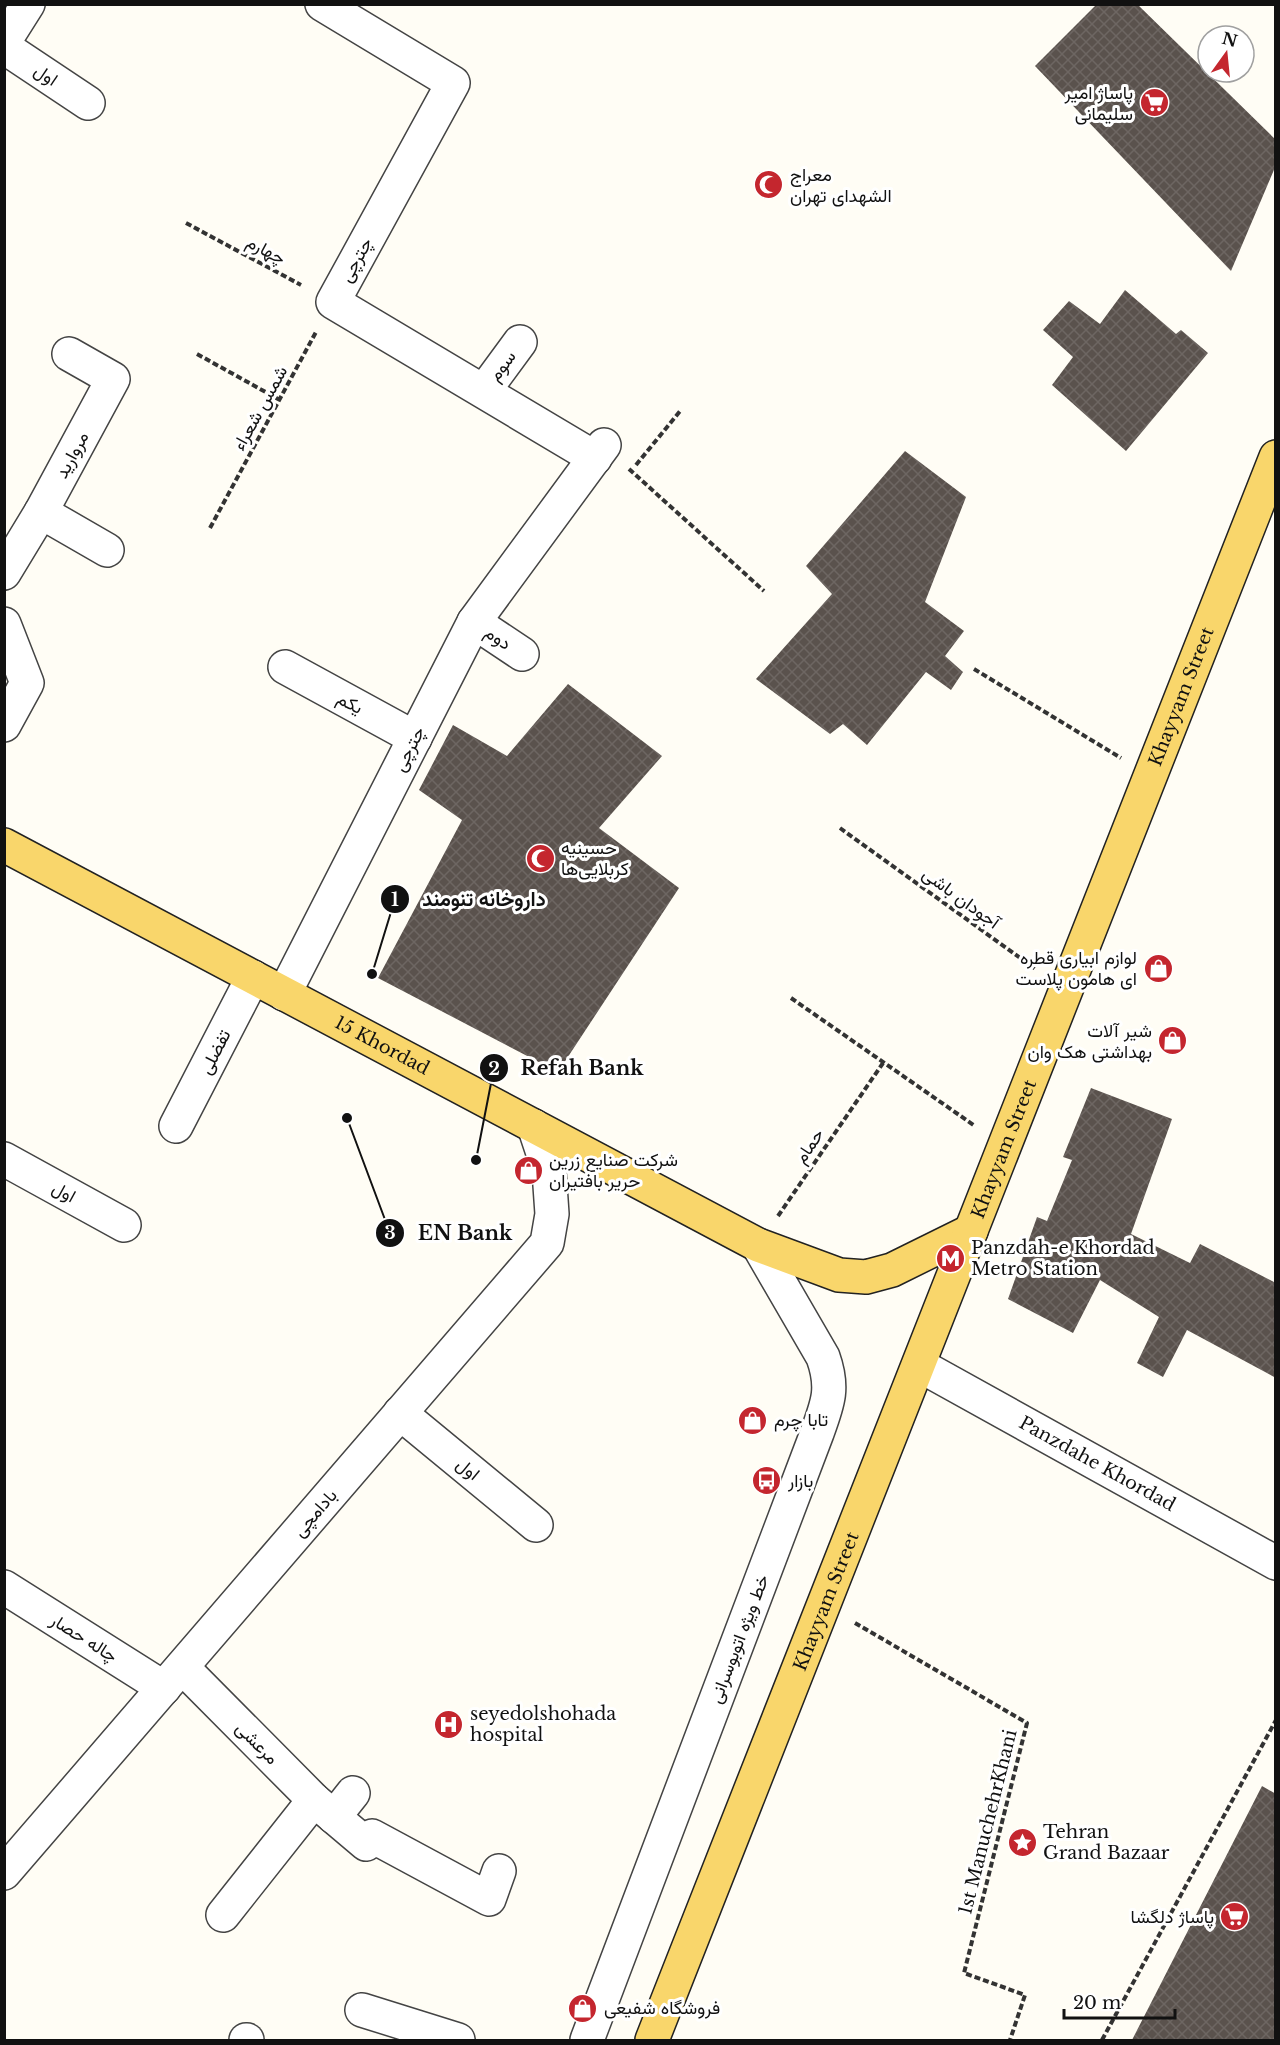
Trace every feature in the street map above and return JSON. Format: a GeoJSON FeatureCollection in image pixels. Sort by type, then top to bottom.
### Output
{"type":"FeatureCollection","features":[{"type":"Feature","properties":{"kind":"main road","name":"Khayyam Street"},"geometry":{"type":"LineString","coordinates":[[652,2040],[826,1606],[1275,457]]}},
{"type":"Feature","properties":{"kind":"main road","name":"15 Khordad"},"geometry":{"type":"LineString","coordinates":[[4,845],[758,1245],[839,1275],[866,1277],[892,1270],[971,1231]]}},
{"type":"Feature","properties":{"kind":"street"},"geometry":{"type":"LineString","coordinates":[[4,42],[28,4]]}},
{"type":"Feature","properties":{"kind":"street","name":"چترچی"},"geometry":{"type":"LineString","coordinates":[[284,994],[474,622],[599,452],[484,391],[333,302],[453,83],[341,9]]}},
{"type":"Feature","properties":{"kind":"street","name":"اول"},"geometry":{"type":"LineString","coordinates":[[4,47],[88,103]]}},
{"type":"Feature","properties":{"kind":"street","name":"سوم"},"geometry":{"type":"LineString","coordinates":[[484,391],[520,342]]}},
{"type":"Feature","properties":{"kind":"street","name":"مروارید"},"geometry":{"type":"LineString","coordinates":[[4,573],[41,512],[113,379],[69,354]]}},
{"type":"Feature","properties":{"kind":"street"},"geometry":{"type":"LineString","coordinates":[[41,512],[107,550]]}},
{"type":"Feature","properties":{"kind":"street","name":"دوم"},"geometry":{"type":"LineString","coordinates":[[474,622],[522,654]]}},
{"type":"Feature","properties":{"kind":"street"},"geometry":{"type":"LineString","coordinates":[[4,624],[27,683],[4,725]]}},
{"type":"Feature","properties":{"kind":"street","name":"یکم"},"geometry":{"type":"LineString","coordinates":[[285,667],[415,738]]}},
{"type":"Feature","properties":{"kind":"street","name":"تفضلی"},"geometry":{"type":"LineString","coordinates":[[176,1126],[253,977]]}},
{"type":"Feature","properties":{"kind":"street","name":"بادامچی"},"geometry":{"type":"LineString","coordinates":[[4,1874],[547,1243],[552,1214],[549,1171],[534,1126]]}},
{"type":"Feature","properties":{"kind":"street","name":"اول"},"geometry":{"type":"LineString","coordinates":[[4,1159],[124,1226]]}},
{"type":"Feature","properties":{"kind":"street","name":"خط ویژه اتوبوسرانی"},"geometry":{"type":"LineString","coordinates":[[587,2040],[817,1433],[829,1395],[829,1374],[823,1357],[758,1245]]}},
{"type":"Feature","properties":{"kind":"street","name":"Panzdahe Khordad"},"geometry":{"type":"LineString","coordinates":[[919,1365],[1275,1563]]}},
{"type":"Feature","properties":{"kind":"street","name":"اول"},"geometry":{"type":"LineString","coordinates":[[400,1413],[536,1525]]}},
{"type":"Feature","properties":{"kind":"street","name":"چاله حصار"},"geometry":{"type":"LineString","coordinates":[[4,1587],[173,1677]]}},
{"type":"Feature","properties":{"kind":"street","name":"مرعشی"},"geometry":{"type":"LineString","coordinates":[[173,1677],[333,1803],[366,1844],[372,1836],[494,1885]]}},
{"type":"Feature","properties":{"kind":"street"},"geometry":{"type":"LineString","coordinates":[[223,1915],[333,1803]]}},
{"type":"Feature","properties":{"kind":"street"},"geometry":{"type":"LineString","coordinates":[[362,2010],[458,2040]]}},
{"type":"Feature","properties":{"kind":"path","name":"چهارم"},"geometry":{"type":"LineString","coordinates":[[186,223],[333,302]]}},
{"type":"Feature","properties":{"kind":"path","name":"شمس شعراء"},"geometry":{"type":"LineString","coordinates":[[210,528],[333,302]]}},
{"type":"Feature","properties":{"kind":"path"},"geometry":{"type":"LineString","coordinates":[[197,354],[280,400]]}},
{"type":"Feature","properties":{"kind":"path"},"geometry":{"type":"LineString","coordinates":[[631,471],[681,410]]}},
{"type":"Feature","properties":{"kind":"path"},"geometry":{"type":"LineString","coordinates":[[599,452],[631,471],[764,591]]}},
{"type":"Feature","properties":{"kind":"path"},"geometry":{"type":"LineString","coordinates":[[974,669],[1150,775]]}},
{"type":"Feature","properties":{"kind":"path","name":"آجودان باشی"},"geometry":{"type":"LineString","coordinates":[[840,828],[1065,990]]}},
{"type":"Feature","properties":{"kind":"path"},"geometry":{"type":"LineString","coordinates":[[791,998],[1004,1147]]}},
{"type":"Feature","properties":{"kind":"path","name":"حمام"},"geometry":{"type":"LineString","coordinates":[[758,1245],[883,1063]]}},
{"type":"Feature","properties":{"kind":"path","name":"1st ManuchehrKhani"},"geometry":{"type":"LineString","coordinates":[[826,1606],[1027,1723],[964,1973],[1025,1995],[1010,2040]]}},
{"type":"Feature","properties":{"kind":"path"},"geometry":{"type":"LineString","coordinates":[[1102,2040],[1275,1720]]}},
{"type":"Feature","properties":{"kind":"building","name":"پاساژ امیر سلیمانی"},"geometry":{"type":"Polygon","coordinates":[[[1097,4],[1137,4],[1196,62],[1196,84],[1219,84],[1276,140],[1276,165],[1231,271],[1035,66],[1097,4]]]}},
{"type":"Feature","properties":{"kind":"building"},"geometry":{"type":"Polygon","coordinates":[[[1125,290],[1176,334],[1181,330],[1208,353],[1126,451],[1052,385],[1073,357],[1043,330],[1069,301],[1100,324],[1125,290]]]}},
{"type":"Feature","properties":{"kind":"building"},"geometry":{"type":"Polygon","coordinates":[[[905,451],[966,497],[925,602],[964,631],[945,656],[963,672],[951,690],[926,672],[867,745],[843,724],[830,734],[756,679],[832,594],[806,566],[905,451]]]}},
{"type":"Feature","properties":{"kind":"building","name":"حسینیه کربلایی‌ها"},"geometry":{"type":"Polygon","coordinates":[[[568,684],[662,756],[599,828],[679,888],[558,1072],[378,978],[462,820],[419,790],[453,725],[507,756],[568,684]]]}},
{"type":"Feature","properties":{"kind":"building"},"geometry":{"type":"Polygon","coordinates":[[[1091,1088],[1172,1119],[1131,1234],[1190,1263],[1200,1244],[1276,1283],[1276,1378],[1187,1330],[1163,1377],[1137,1363],[1159,1317],[1100,1280],[1073,1333],[1008,1299],[1037,1217],[1047,1221],[1072,1160],[1063,1157],[1091,1088]]]}},
{"type":"Feature","properties":{"kind":"building","name":"پاساژ دلگشا"},"geometry":{"type":"Polygon","coordinates":[[[1262,1786],[1276,1794],[1276,2040],[1132,2040],[1262,1786]]]}},
{"type":"Feature","properties":{"kind":"place","name":"پاساژ امیر سلیمانی"},"geometry":{"type":"Point","coordinates":[1154,103]}},
{"type":"Feature","properties":{"kind":"place","name":"معراج الشهدای تهران"},"geometry":{"type":"Point","coordinates":[769,185]}},
{"type":"Feature","properties":{"kind":"place","name":"حسینیه کربلایی‌ها"},"geometry":{"type":"Point","coordinates":[540,858]}},
{"type":"Feature","properties":{"kind":"place","name":"لوازم ابیاری قطره ای هامون پلاست"},"geometry":{"type":"Point","coordinates":[1158,968]}},
{"type":"Feature","properties":{"kind":"place","name":"داروخانه تنومند"},"geometry":{"type":"Point","coordinates":[372,974]}},
{"type":"Feature","properties":{"kind":"place","name":"شیر آلات بهداشتی هک وان"},"geometry":{"type":"Point","coordinates":[1173,1041]}},
{"type":"Feature","properties":{"kind":"place","name":"EN Bank"},"geometry":{"type":"Point","coordinates":[347,1118]}},
{"type":"Feature","properties":{"kind":"place","name":"Refah Bank"},"geometry":{"type":"Point","coordinates":[476,1160]}},
{"type":"Feature","properties":{"kind":"place","name":"شرکت صنایع زرین حریر بافتیران"},"geometry":{"type":"Point","coordinates":[528,1170]}},
{"type":"Feature","properties":{"kind":"place","name":"Panzdah-e Khordad Metro Station"},"geometry":{"type":"Point","coordinates":[950,1258]}},
{"type":"Feature","properties":{"kind":"place","name":"تابا چرم"},"geometry":{"type":"Point","coordinates":[753,1420]}},
{"type":"Feature","properties":{"kind":"place","name":"بازار"},"geometry":{"type":"Point","coordinates":[767,1481]}},
{"type":"Feature","properties":{"kind":"place","name":"seyedolshohada hospital"},"geometry":{"type":"Point","coordinates":[449,1724]}},
{"type":"Feature","properties":{"kind":"place","name":"Tehran Grand Bazaar"},"geometry":{"type":"Point","coordinates":[1022,1842]}},
{"type":"Feature","properties":{"kind":"place","name":"پاساژ دلگشا"},"geometry":{"type":"Point","coordinates":[1235,1917]}},
{"type":"Feature","properties":{"kind":"place","name":"فروشگاه شفيعی"},"geometry":{"type":"Point","coordinates":[583,2008]}}]}
